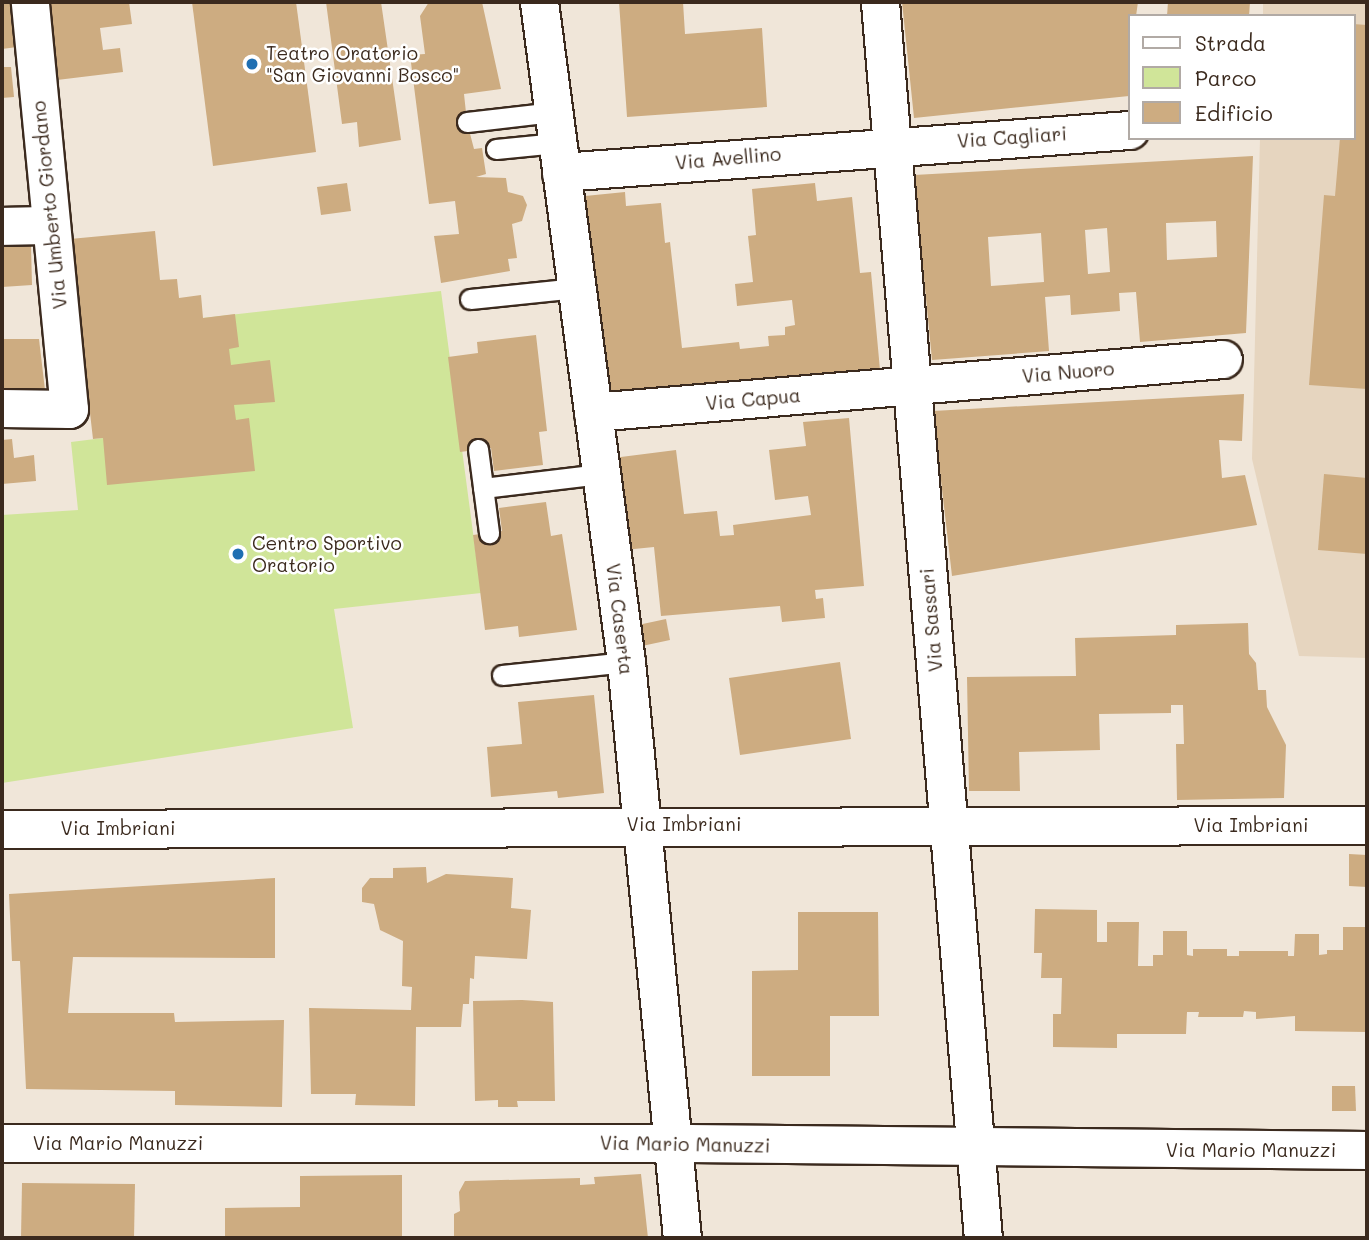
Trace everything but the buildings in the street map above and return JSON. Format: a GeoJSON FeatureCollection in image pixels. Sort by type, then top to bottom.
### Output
{"type":"FeatureCollection","features":[{"type":"Feature","properties":{"kind":"street","name":"Via Umberto Giordano"},"geometry":{"type":"LineString","coordinates":[[2,408],[69,409],[30,2]]}},
{"type":"Feature","properties":{"kind":"street","name":"Via Caserta"},"geometry":{"type":"LineString","coordinates":[[539,2],[626,662],[682,1238]]}},
{"type":"Feature","properties":{"kind":"street","name":"Via Sassari"},"geometry":{"type":"LineString","coordinates":[[880,2],[895,145],[947,824],[984,1238]]}},
{"type":"Feature","properties":{"kind":"street","name":"Via Cagliari"},"geometry":{"type":"LineString","coordinates":[[895,145],[1128,130]]}},
{"type":"Feature","properties":{"kind":"street","name":"Via Avellino"},"geometry":{"type":"LineString","coordinates":[[557,142],[895,145]]}},
{"type":"Feature","properties":{"kind":"street"},"geometry":{"type":"LineString","coordinates":[[2,226],[51,225]]}},
{"type":"Feature","properties":{"kind":"street","name":"Via Nuoro"},"geometry":{"type":"LineString","coordinates":[[912,385],[1223,359]]}},
{"type":"Feature","properties":{"kind":"street","name":"Via Capua"},"geometry":{"type":"LineString","coordinates":[[593,412],[912,385]]}},
{"type":"Feature","properties":{"kind":"street","name":"Via Imbriani"},"geometry":{"type":"LineString","coordinates":[[2,829],[640,824],[1367,825]]}},
{"type":"Feature","properties":{"kind":"street","name":"Via Mario Manuzzi"},"geometry":{"type":"LineString","coordinates":[[2,1143],[674,1143],[976,1149],[1367,1150]]}},
{"type":"Feature","properties":{"kind":"lane"},"geometry":{"type":"LineString","coordinates":[[467,122],[557,142]]}},
{"type":"Feature","properties":{"kind":"lane"},"geometry":{"type":"LineString","coordinates":[[496,149],[557,142]]}},
{"type":"Feature","properties":{"kind":"lane"},"geometry":{"type":"LineString","coordinates":[[470,299],[576,288]]}},
{"type":"Feature","properties":{"kind":"lane"},"geometry":{"type":"LineString","coordinates":[[478,449],[489,533]]}},
{"type":"Feature","properties":{"kind":"lane"},"geometry":{"type":"LineString","coordinates":[[483,488],[600,474]]}},
{"type":"Feature","properties":{"kind":"lane"},"geometry":{"type":"LineString","coordinates":[[502,675],[626,662]]}},
{"type":"Feature","properties":{"kind":"shaded area"},"geometry":{"type":"Polygon","coordinates":[[[1263,2],[1367,2],[1367,658],[1299,656],[1252,459],[1260,140],[1355,140],[1355,14],[1263,14],[1263,2]]]}},
{"type":"Feature","properties":{"kind":"green space","name":"Centro Sportivo Oratorio"},"geometry":{"type":"Polygon","coordinates":[[[441,291],[481,593],[334,609],[353,728],[2,783],[2,515],[78,510],[71,442],[103,438],[203,318],[441,291]]]}},
{"type":"Feature","properties":{"kind":"place","name":"Teatro Oratorio \"San Giovanni Bosco\""},"geometry":{"type":"Point","coordinates":[252,64]}},
{"type":"Feature","properties":{"kind":"place","name":"Centro Sportivo Oratorio"},"geometry":{"type":"Point","coordinates":[238,554]}}]}
